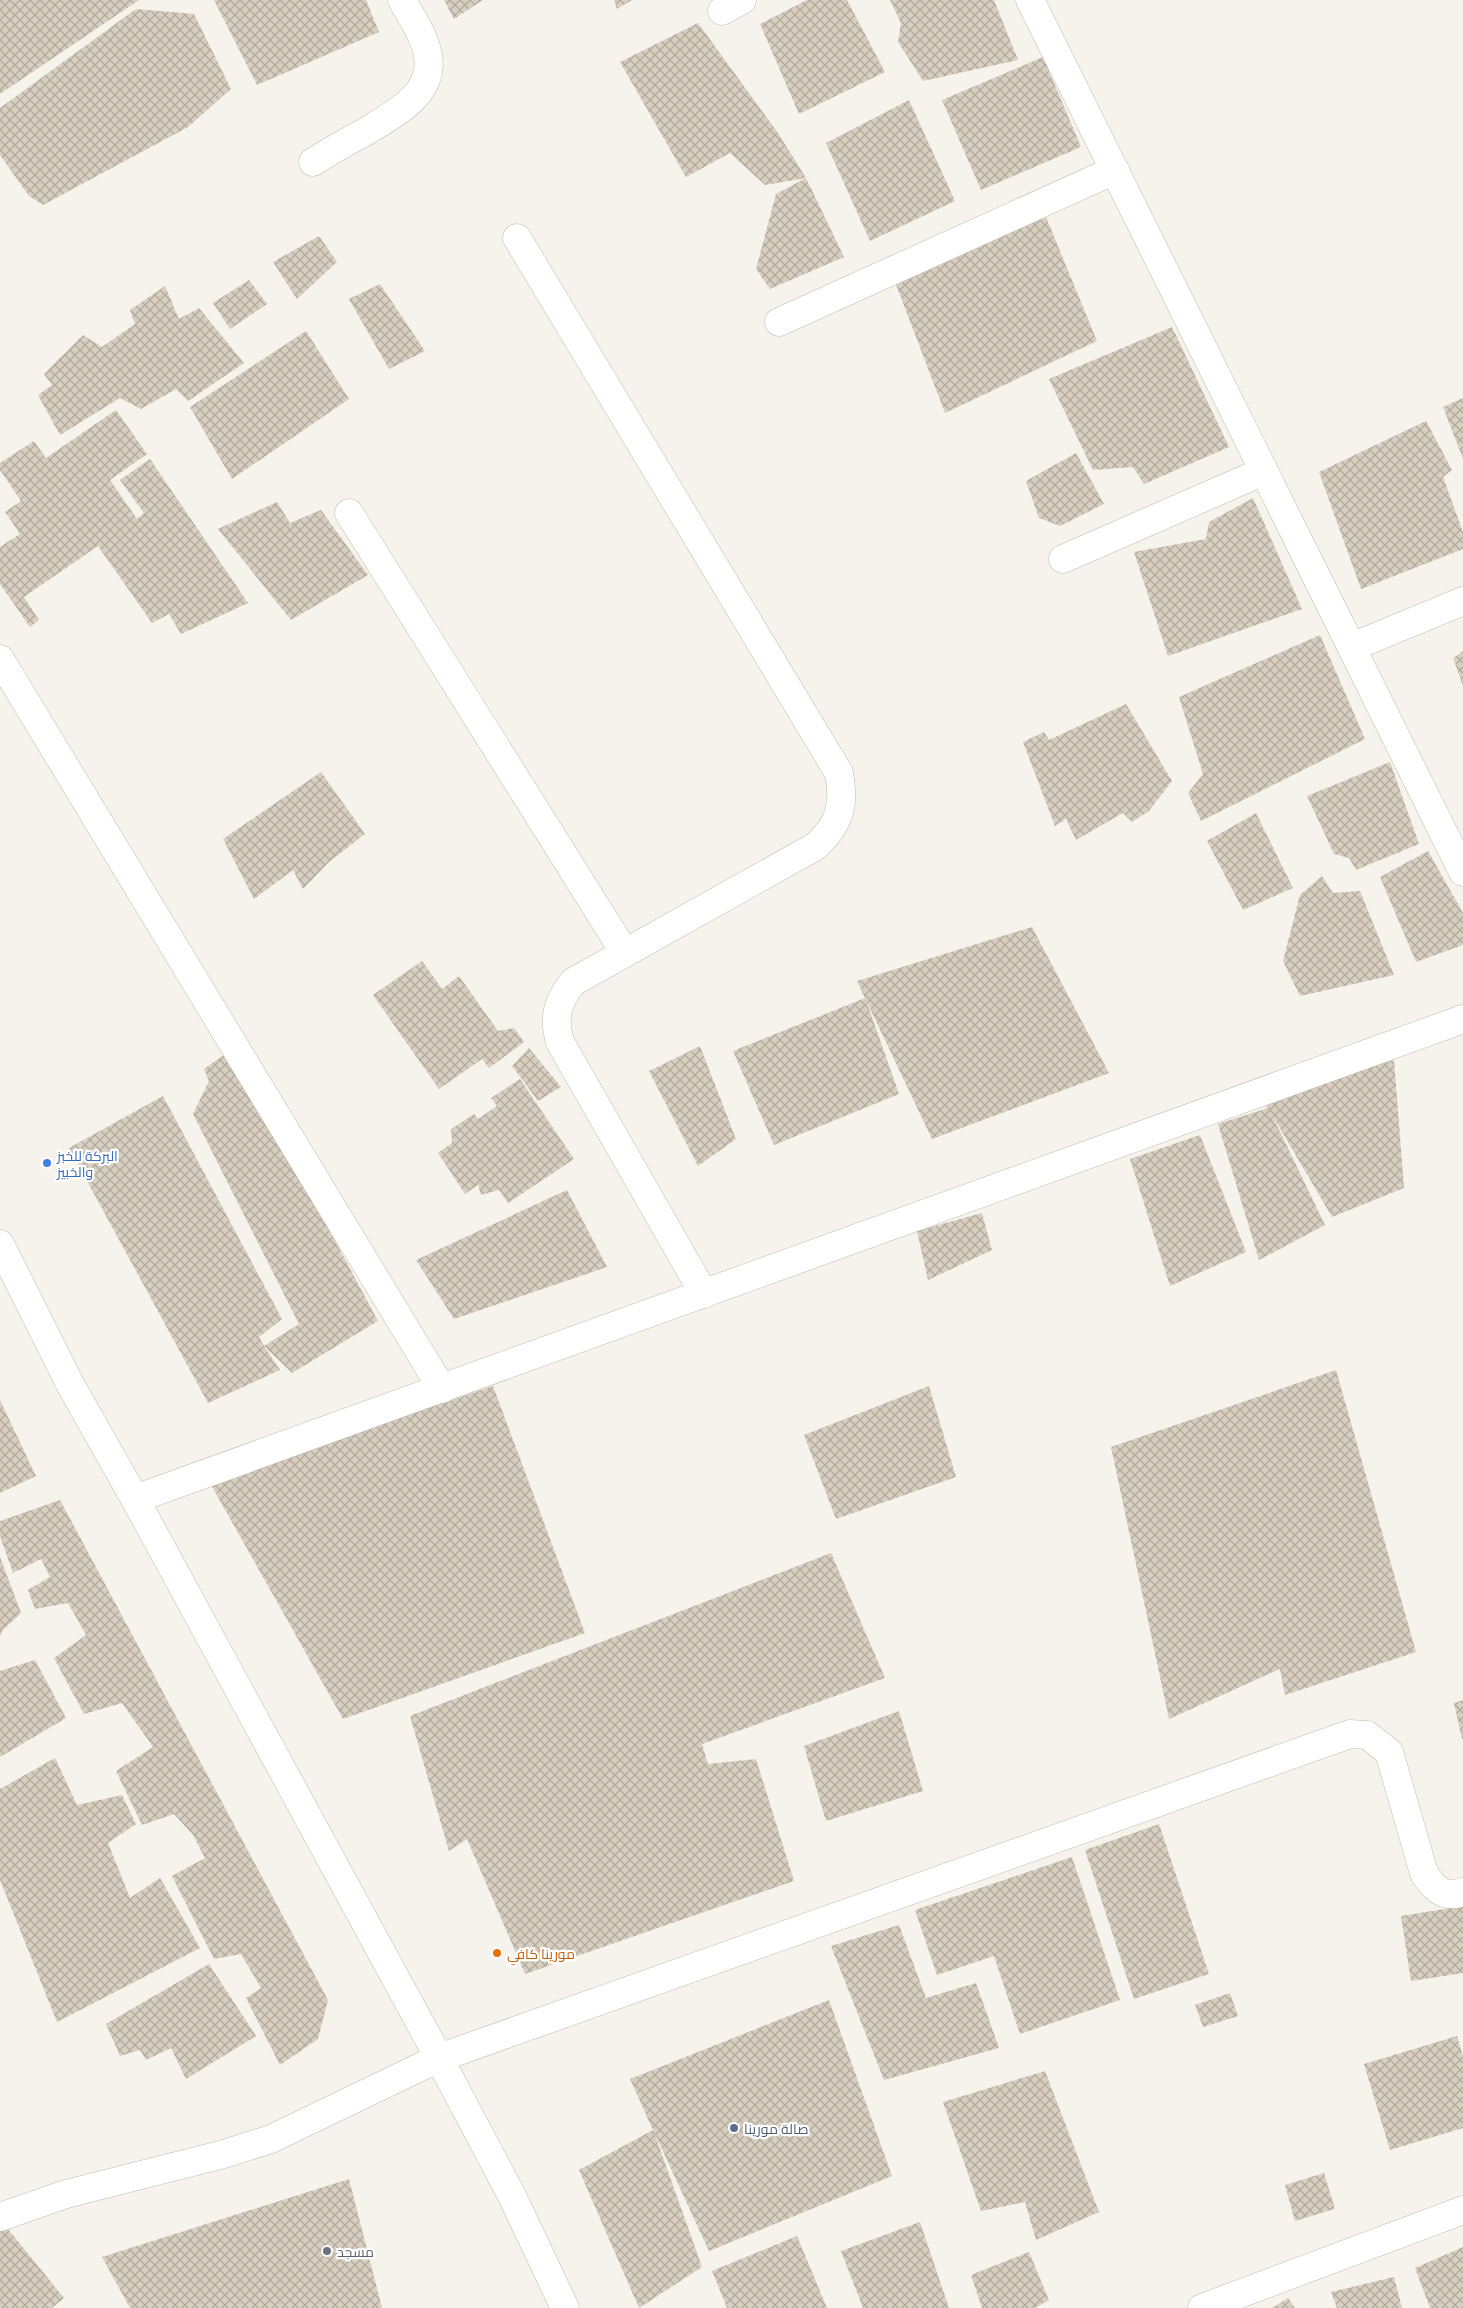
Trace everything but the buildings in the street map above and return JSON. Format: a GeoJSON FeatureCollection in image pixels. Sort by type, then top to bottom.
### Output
{"type":"FeatureCollection","features":[{"type":"Feature","properties":{"kind":"street"},"geometry":{"type":"LineString","coordinates":[[313,162],[400,111],[424,84],[428,72],[427,50],[402,0]]}},
{"type":"Feature","properties":{"kind":"street"},"geometry":{"type":"LineString","coordinates":[[1030,0],[1463,872]]}},
{"type":"Feature","properties":{"kind":"street"},"geometry":{"type":"LineString","coordinates":[[779,322],[1115,170]]}},
{"type":"Feature","properties":{"kind":"street"},"geometry":{"type":"LineString","coordinates":[[517,238],[840,774],[843,793],[840,812],[834,826],[816,846],[573,982],[562,995],[556,1012],[556,1028],[560,1042],[704,1294]]}},
{"type":"Feature","properties":{"kind":"street"},"geometry":{"type":"LineString","coordinates":[[1063,559],[1264,470]]}},
{"type":"Feature","properties":{"kind":"street"},"geometry":{"type":"LineString","coordinates":[[349,513],[625,953]]}},
{"type":"Feature","properties":{"kind":"street"},"geometry":{"type":"LineString","coordinates":[[1352,647],[1463,601]]}},
{"type":"Feature","properties":{"kind":"street"},"geometry":{"type":"LineString","coordinates":[[0,659],[442,1389]]}},
{"type":"Feature","properties":{"kind":"street"},"geometry":{"type":"LineString","coordinates":[[135,1499],[1463,1020]]}},
{"type":"Feature","properties":{"kind":"street"},"geometry":{"type":"LineString","coordinates":[[0,1244],[70,1384],[135,1499],[439,2058],[512,2196],[565,2308]]}},
{"type":"Feature","properties":{"kind":"street"},"geometry":{"type":"LineString","coordinates":[[0,2217],[66,2194],[224,2154],[271,2138],[439,2058],[1350,1734],[1367,1735],[1389,1752],[1424,1873],[1431,1884],[1443,1894],[1463,1892]]}},
{"type":"Feature","properties":{"kind":"street"},"geometry":{"type":"LineString","coordinates":[[1202,2308],[1463,2210]]}},
{"type":"Feature","properties":{"kind":"place","name":"البركة للخبز والخبيز"},"geometry":{"type":"Point","coordinates":[47,1163]}},
{"type":"Feature","properties":{"kind":"place","name":"مورينا كافي"},"geometry":{"type":"Point","coordinates":[497,1953]}},
{"type":"Feature","properties":{"kind":"place","name":"صالة مورينا"},"geometry":{"type":"Point","coordinates":[734,2128]}},
{"type":"Feature","properties":{"kind":"place","name":"مسجد"},"geometry":{"type":"Point","coordinates":[327,2251]}}]}
